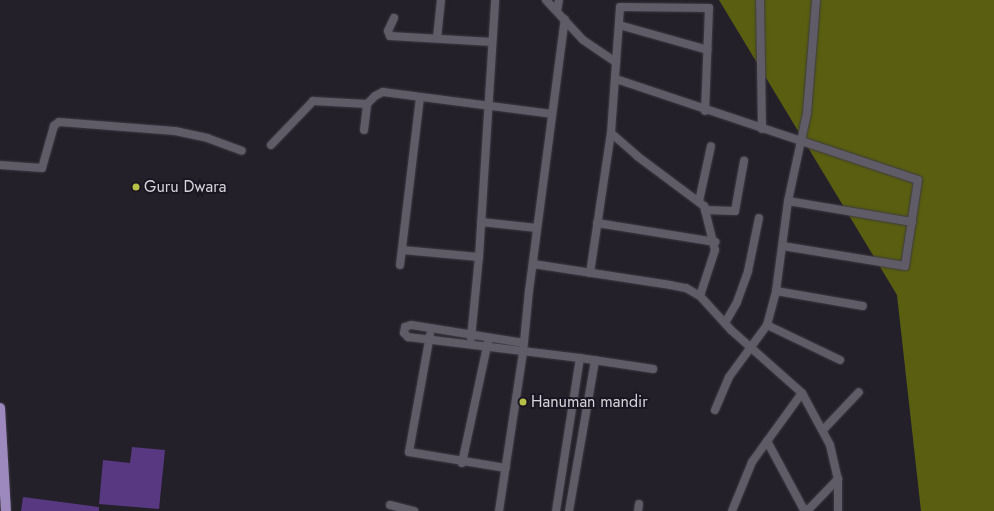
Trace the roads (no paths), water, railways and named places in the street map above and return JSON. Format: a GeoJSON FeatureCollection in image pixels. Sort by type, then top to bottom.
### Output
{"type":"FeatureCollection","features":[{"type":"Feature","properties":{"kind":"main road"},"geometry":{"type":"LineString","coordinates":[[0,408],[6,511]]}},
{"type":"Feature","properties":{"kind":"street"},"geometry":{"type":"LineString","coordinates":[[436,38],[441,0]]}},
{"type":"Feature","properties":{"kind":"street"},"geometry":{"type":"LineString","coordinates":[[470,345],[481,222],[495,0]]}},
{"type":"Feature","properties":{"kind":"street"},"geometry":{"type":"LineString","coordinates":[[546,0],[583,40],[616,62]]}},
{"type":"Feature","properties":{"kind":"street"},"geometry":{"type":"LineString","coordinates":[[557,11],[559,0]]}},
{"type":"Feature","properties":{"kind":"street"},"geometry":{"type":"LineString","coordinates":[[760,0],[762,129]]}},
{"type":"Feature","properties":{"kind":"street"},"geometry":{"type":"LineString","coordinates":[[715,410],[729,377],[749,346],[767,325],[776,291],[788,201],[807,113],[816,0]]}},
{"type":"Feature","properties":{"kind":"street"},"geometry":{"type":"LineString","coordinates":[[590,273],[611,133],[620,7],[624,5],[706,6],[710,11],[705,111]]}},
{"type":"Feature","properties":{"kind":"street"},"geometry":{"type":"LineString","coordinates":[[394,18],[388,36],[492,42]]}},
{"type":"Feature","properties":{"kind":"street"},"geometry":{"type":"LineString","coordinates":[[499,511],[523,352],[537,228],[564,19]]}},
{"type":"Feature","properties":{"kind":"street"},"geometry":{"type":"LineString","coordinates":[[618,25],[708,50]]}},
{"type":"Feature","properties":{"kind":"street"},"geometry":{"type":"LineString","coordinates":[[616,79],[705,111],[916,179],[918,182],[905,266],[783,246]]}},
{"type":"Feature","properties":{"kind":"street"},"geometry":{"type":"LineString","coordinates":[[364,130],[367,104],[375,96],[383,92],[420,98],[488,104],[552,114]]}},
{"type":"Feature","properties":{"kind":"street"},"geometry":{"type":"LineString","coordinates":[[400,265],[420,98]]}},
{"type":"Feature","properties":{"kind":"street"},"geometry":{"type":"LineString","coordinates":[[271,146],[313,101],[367,104]]}},
{"type":"Feature","properties":{"kind":"street"},"geometry":{"type":"LineString","coordinates":[[0,165],[42,168],[54,126],[59,122],[175,131],[207,138],[242,151]]}},
{"type":"Feature","properties":{"kind":"street"},"geometry":{"type":"LineString","coordinates":[[611,133],[637,156],[699,201],[706,210],[715,242],[714,258],[700,296]]}},
{"type":"Feature","properties":{"kind":"street"},"geometry":{"type":"LineString","coordinates":[[699,201],[711,146]]}},
{"type":"Feature","properties":{"kind":"street"},"geometry":{"type":"LineString","coordinates":[[706,210],[734,211],[744,161]]}},
{"type":"Feature","properties":{"kind":"street"},"geometry":{"type":"LineString","coordinates":[[788,201],[912,222]]}},
{"type":"Feature","properties":{"kind":"street"},"geometry":{"type":"LineString","coordinates":[[725,323],[737,302],[748,271],[758,218]]}},
{"type":"Feature","properties":{"kind":"street"},"geometry":{"type":"LineString","coordinates":[[481,222],[537,228]]}},
{"type":"Feature","properties":{"kind":"street"},"geometry":{"type":"LineString","coordinates":[[597,223],[715,242]]}},
{"type":"Feature","properties":{"kind":"street"},"geometry":{"type":"LineString","coordinates":[[402,250],[478,257]]}},
{"type":"Feature","properties":{"kind":"street"},"geometry":{"type":"LineString","coordinates":[[533,264],[670,284],[686,288],[700,296],[749,346],[802,393],[830,445],[838,479],[838,511]]}},
{"type":"Feature","properties":{"kind":"street"},"geometry":{"type":"LineString","coordinates":[[776,291],[863,306]]}},
{"type":"Feature","properties":{"kind":"street"},"geometry":{"type":"LineString","coordinates":[[524,343],[408,325],[404,333],[408,337],[430,338],[470,345],[580,358],[653,369]]}},
{"type":"Feature","properties":{"kind":"street"},"geometry":{"type":"LineString","coordinates":[[767,325],[840,360]]}},
{"type":"Feature","properties":{"kind":"street"},"geometry":{"type":"LineString","coordinates":[[431,328],[408,450],[412,454],[462,463],[506,468]]}},
{"type":"Feature","properties":{"kind":"street"},"geometry":{"type":"LineString","coordinates":[[462,463],[488,337]]}},
{"type":"Feature","properties":{"kind":"street"},"geometry":{"type":"LineString","coordinates":[[556,511],[580,358]]}},
{"type":"Feature","properties":{"kind":"street"},"geometry":{"type":"LineString","coordinates":[[569,511],[595,360]]}},
{"type":"Feature","properties":{"kind":"street"},"geometry":{"type":"LineString","coordinates":[[823,430],[859,392]]}},
{"type":"Feature","properties":{"kind":"street"},"geometry":{"type":"LineString","coordinates":[[732,511],[750,465],[802,393]]}},
{"type":"Feature","properties":{"kind":"street"},"geometry":{"type":"LineString","coordinates":[[767,441],[802,509],[808,510],[838,479]]}},
{"type":"Feature","properties":{"kind":"street"},"geometry":{"type":"LineString","coordinates":[[390,506],[414,511]]}},
{"type":"Feature","properties":{"kind":"place","name":"Guru Dwara"},"geometry":{"type":"Point","coordinates":[136,187]}},
{"type":"Feature","properties":{"kind":"place","name":"Hanuman mandir"},"geometry":{"type":"Point","coordinates":[523,402]}}]}
